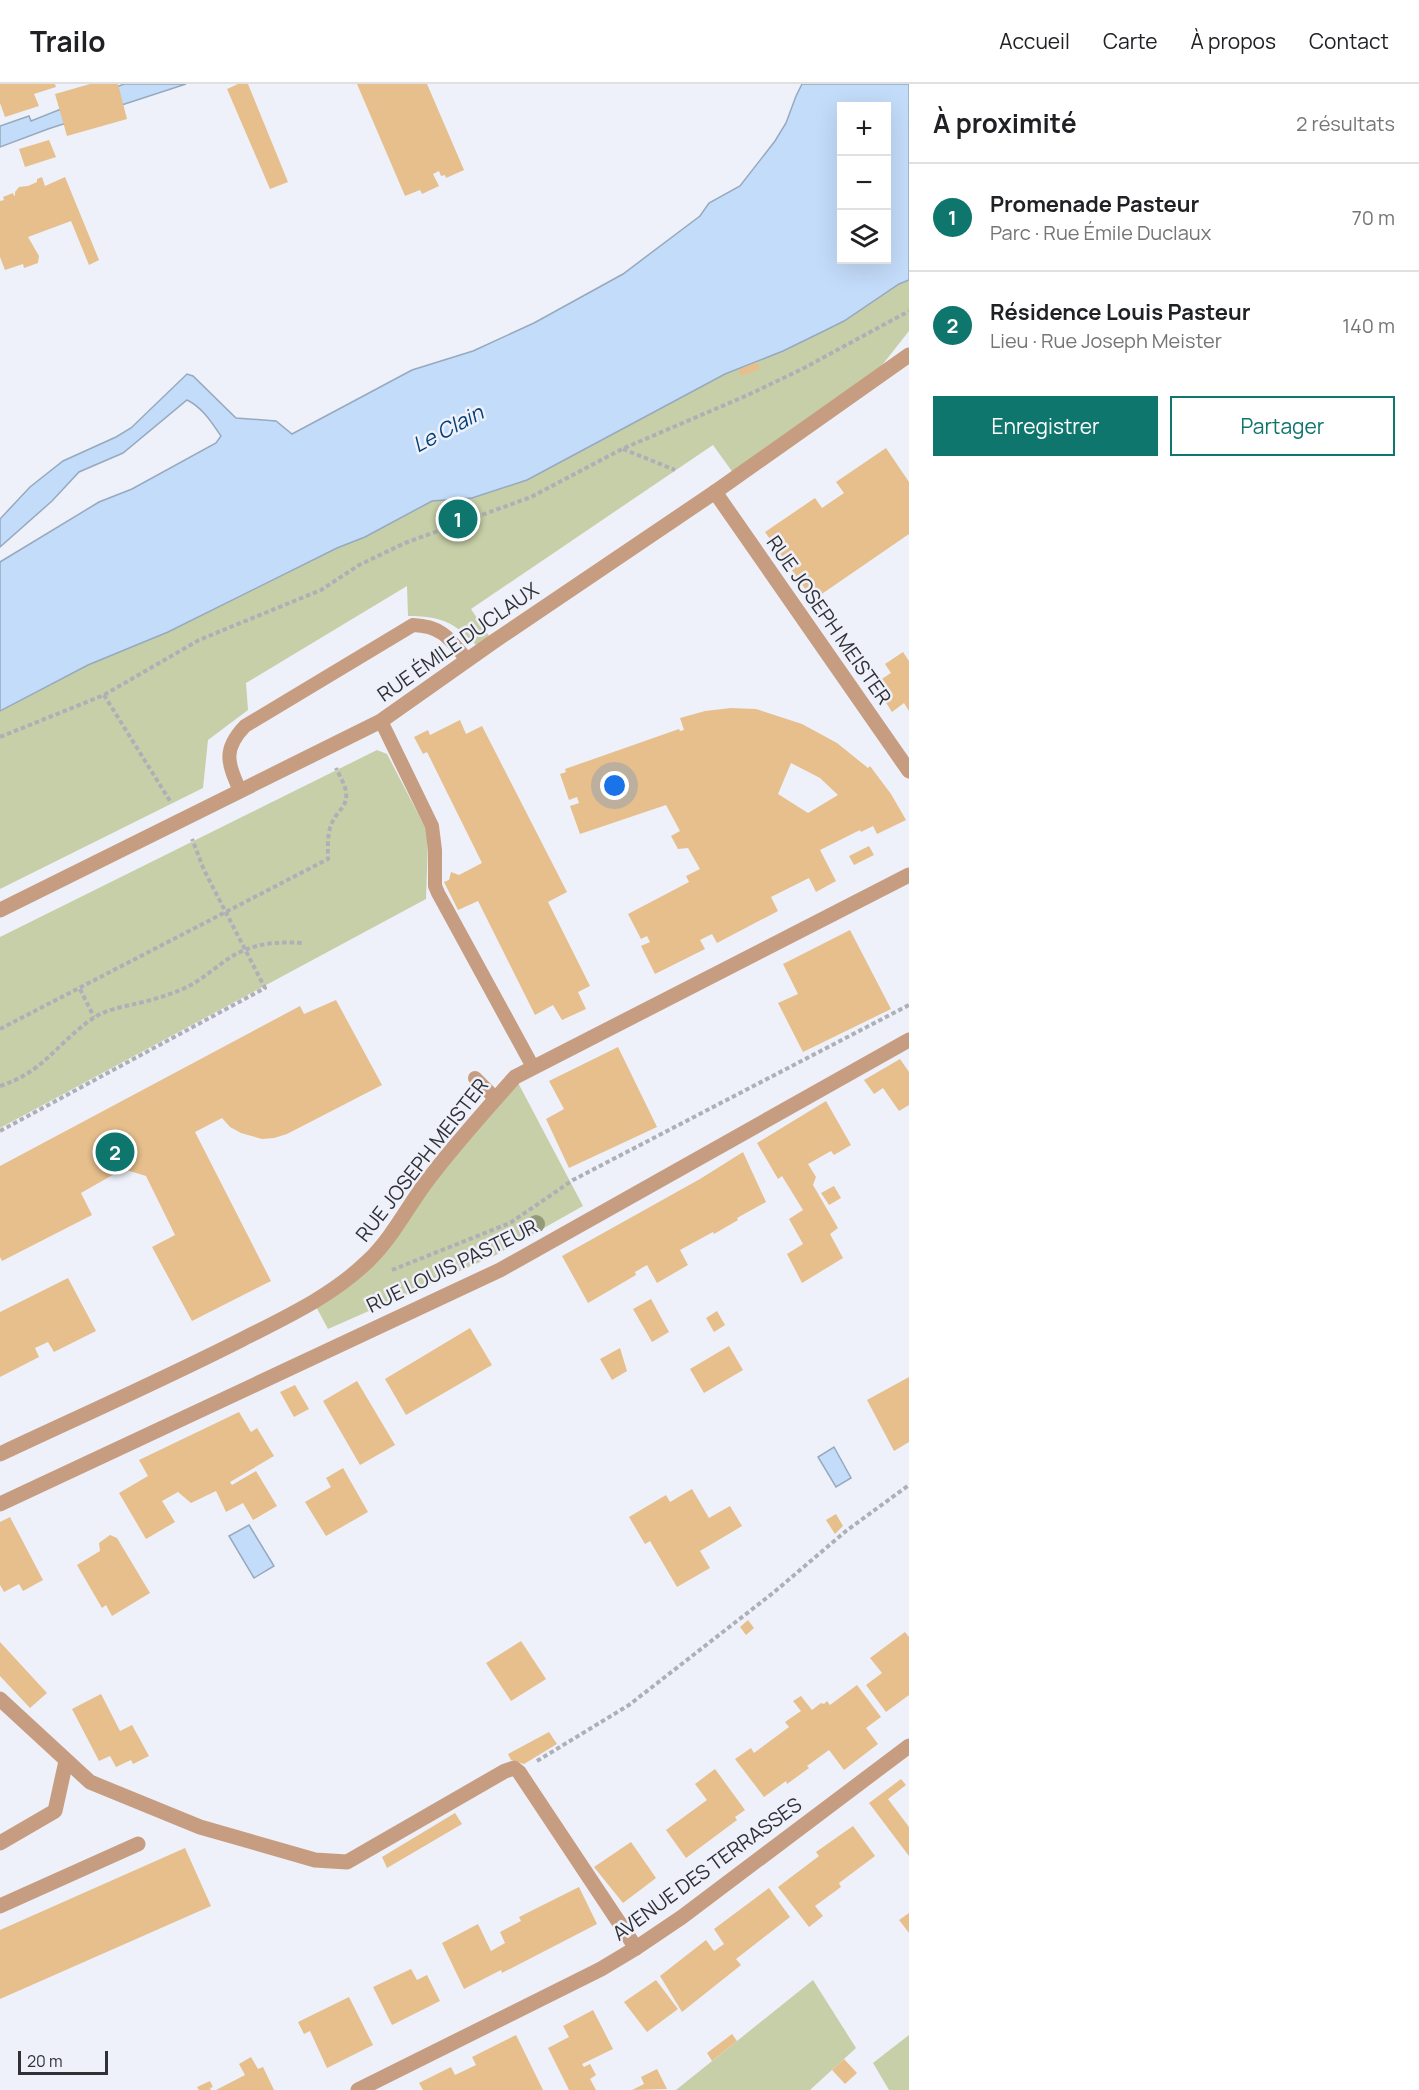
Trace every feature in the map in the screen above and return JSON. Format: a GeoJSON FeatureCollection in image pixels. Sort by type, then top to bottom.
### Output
{"type":"FeatureCollection","features":[{"type":"Feature","properties":{"kind":"street","name":"RUE ÉMILE DUCLAUX"},"geometry":{"type":"LineString","coordinates":[[0,910],[381,721],[715,492],[909,355]]}},
{"type":"Feature","properties":{"kind":"street","name":"RUE JOSEPH MEISTER"},"geometry":{"type":"LineString","coordinates":[[715,492],[909,771]]}},
{"type":"Feature","properties":{"kind":"street","name":"RUE JOSEPH MEISTER"},"geometry":{"type":"LineString","coordinates":[[0,1454],[208,1357],[314,1303],[369,1261],[395,1230],[424,1185],[515,1077],[909,875]]}},
{"type":"Feature","properties":{"kind":"street","name":"RUE LOUIS PASTEUR"},"geometry":{"type":"LineString","coordinates":[[0,1504],[252,1384],[500,1270],[909,1040]]}},
{"type":"Feature","properties":{"kind":"street"},"geometry":{"type":"LineString","coordinates":[[0,1699],[90,1782],[200,1827],[315,1860],[347,1862],[504,1771],[514,1768],[519,1772],[636,1948]]}},
{"type":"Feature","properties":{"kind":"street","name":"AVENUE DES TERRASSES"},"geometry":{"type":"LineString","coordinates":[[358,2090],[601,1969],[636,1948],[682,1917],[909,1746]]}},
{"type":"Feature","properties":{"kind":"street"},"geometry":{"type":"LineString","coordinates":[[0,1843],[55,1811],[66,1761]]}},
{"type":"Feature","properties":{"kind":"street"},"geometry":{"type":"LineString","coordinates":[[0,1906],[138,1844]]}},
{"type":"Feature","properties":{"kind":"lane"},"geometry":{"type":"LineString","coordinates":[[240,791],[230,766],[229,752],[233,738],[245,726],[412,625],[438,630],[449,638],[467,660]]}},
{"type":"Feature","properties":{"kind":"lane"},"geometry":{"type":"LineString","coordinates":[[381,721],[432,826],[435,886],[438,893],[533,1067]]}},
{"type":"Feature","properties":{"kind":"lane"},"geometry":{"type":"LineString","coordinates":[[475,1078],[496,1099]]}},
{"type":"Feature","properties":{"kind":"path"},"geometry":{"type":"LineString","coordinates":[[0,737],[104,695],[199,640],[321,590],[359,565],[405,543],[531,497],[622,449],[748,395],[804,368],[909,311]]}},
{"type":"Feature","properties":{"kind":"path"},"geometry":{"type":"LineString","coordinates":[[622,449],[675,470]]}},
{"type":"Feature","properties":{"kind":"path"},"geometry":{"type":"LineString","coordinates":[[0,1131],[265,988],[226,913],[182,819],[104,695]]}},
{"type":"Feature","properties":{"kind":"path"},"geometry":{"type":"LineString","coordinates":[[0,1029],[328,859],[331,823],[344,805],[347,796],[345,787],[325,748]]}},
{"type":"Feature","properties":{"kind":"path"},"geometry":{"type":"LineString","coordinates":[[0,1086],[20,1079],[31,1072],[94,1017],[106,1011],[144,1002],[187,987],[244,949],[279,941],[304,943]]}},
{"type":"Feature","properties":{"kind":"path"},"geometry":{"type":"LineString","coordinates":[[80,989],[94,1017]]}},
{"type":"Feature","properties":{"kind":"path"},"geometry":{"type":"LineString","coordinates":[[388,1272],[510,1223],[573,1180],[909,1005]]}},
{"type":"Feature","properties":{"kind":"path"},"geometry":{"type":"LineString","coordinates":[[519,1772],[629,1705],[773,1593],[846,1531],[909,1485]]}},
{"type":"Feature","properties":{"kind":"green space"},"geometry":{"type":"Polygon","coordinates":[[[909,280],[909,331],[864,388],[736,477],[713,445],[471,609],[493,642],[481,650],[449,623],[421,616],[408,616],[407,586],[246,683],[248,710],[208,740],[203,788],[0,889],[0,711],[88,665],[168,632],[337,548],[365,537],[432,501],[472,498],[527,480],[725,374],[783,351],[909,280]]]}},
{"type":"Feature","properties":{"kind":"green space"},"geometry":{"type":"Polygon","coordinates":[[[377,750],[387,754],[426,829],[428,843],[426,899],[0,1128],[0,937],[377,750]]]}},
{"type":"Feature","properties":{"kind":"green space"},"geometry":{"type":"Polygon","coordinates":[[[515,1077],[583,1206],[496,1255],[328,1329],[314,1303],[354,1273],[515,1077]]]}},
{"type":"Feature","properties":{"kind":"green space"},"geometry":{"type":"Polygon","coordinates":[[[813,1980],[856,2048],[810,2090],[676,2090],[813,1980]]]}},
{"type":"Feature","properties":{"kind":"green space"},"geometry":{"type":"Polygon","coordinates":[[[909,2035],[909,2090],[889,2090],[873,2063],[909,2035]]]}},
{"type":"Feature","properties":{"kind":"water"},"geometry":{"type":"Polygon","coordinates":[[[124,84],[186,84],[0,147],[0,126],[29,116],[31,121],[124,84]]]}},
{"type":"Feature","properties":{"kind":"water","name":"Le Clain"},"geometry":{"type":"Polygon","coordinates":[[[802,84],[909,84],[909,280],[899,284],[844,321],[783,351],[725,374],[527,480],[472,498],[432,501],[365,537],[337,548],[168,632],[88,665],[0,711],[0,562],[99,502],[132,489],[216,443],[221,436],[202,411],[187,400],[123,453],[79,472],[52,501],[0,547],[0,519],[30,487],[63,461],[131,428],[187,374],[193,376],[236,418],[276,421],[292,434],[412,370],[473,351],[534,323],[623,274],[700,216],[709,203],[740,186],[786,123],[802,84]]]}},
{"type":"Feature","properties":{"kind":"water"},"geometry":{"type":"Polygon","coordinates":[[[834,1447],[851,1478],[836,1487],[818,1457],[834,1447]]]}},
{"type":"Feature","properties":{"kind":"water"},"geometry":{"type":"Polygon","coordinates":[[[249,1525],[274,1566],[254,1578],[229,1536],[249,1525]]]}},
{"type":"Feature","properties":{"kind":"building"},"geometry":{"type":"Polygon","coordinates":[[[0,84],[55,84],[56,87],[34,94],[39,106],[5,117],[0,103],[0,84]]]}},
{"type":"Feature","properties":{"kind":"building"},"geometry":{"type":"Polygon","coordinates":[[[90,84],[118,84],[127,119],[67,136],[55,94],[90,84]]]}},
{"type":"Feature","properties":{"kind":"building"},"geometry":{"type":"Polygon","coordinates":[[[238,84],[248,84],[288,182],[270,189],[227,89],[238,84]]]}},
{"type":"Feature","properties":{"kind":"building"},"geometry":{"type":"Polygon","coordinates":[[[357,84],[427,84],[464,170],[446,178],[445,175],[441,176],[439,171],[433,174],[439,186],[422,194],[420,190],[405,196],[357,84]]]}},
{"type":"Feature","properties":{"kind":"building"},"geometry":{"type":"Polygon","coordinates":[[[49,140],[56,157],[25,167],[19,149],[49,140]]]}},
{"type":"Feature","properties":{"kind":"building"},"geometry":{"type":"Polygon","coordinates":[[[42,177],[45,186],[65,177],[99,260],[89,265],[71,221],[28,237],[39,256],[38,263],[24,268],[23,264],[5,270],[0,257],[0,201],[4,200],[3,197],[13,193],[14,196],[19,187],[28,186],[42,177]]]}},
{"type":"Feature","properties":{"kind":"building"},"geometry":{"type":"Polygon","coordinates":[[[757,362],[760,369],[741,376],[738,370],[757,362]]]}},
{"type":"Feature","properties":{"kind":"building"},"geometry":{"type":"Polygon","coordinates":[[[886,448],[909,482],[909,534],[813,600],[765,532],[815,498],[822,508],[844,493],[836,482],[886,448]]]}},
{"type":"Feature","properties":{"kind":"building"},"geometry":{"type":"Polygon","coordinates":[[[903,652],[909,661],[909,711],[904,703],[892,712],[874,684],[891,673],[885,664],[903,652]]]}},
{"type":"Feature","properties":{"kind":"building"},"geometry":{"type":"Polygon","coordinates":[[[731,708],[756,709],[802,724],[837,743],[868,768],[870,766],[891,794],[906,820],[877,834],[873,826],[861,832],[860,830],[820,850],[836,881],[816,892],[809,878],[771,897],[778,911],[717,943],[712,934],[700,940],[705,949],[655,974],[641,946],[650,942],[647,936],[641,939],[628,914],[689,882],[686,876],[700,869],[688,848],[678,849],[671,836],[680,831],[666,805],[580,834],[570,806],[579,803],[577,797],[569,800],[560,774],[566,772],[565,769],[679,729],[684,730],[680,718],[705,711],[731,708]],[[791,763],[778,794],[808,813],[838,795],[820,778],[791,763]]]}},
{"type":"Feature","properties":{"kind":"building"},"geometry":{"type":"Polygon","coordinates":[[[460,720],[466,734],[482,726],[567,892],[548,902],[590,986],[578,992],[586,1009],[562,1020],[553,1005],[535,1015],[478,901],[458,910],[444,882],[449,880],[451,872],[459,875],[482,863],[427,752],[423,754],[414,737],[428,730],[430,735],[460,720]]]}},
{"type":"Feature","properties":{"kind":"building"},"geometry":{"type":"Polygon","coordinates":[[[869,846],[874,855],[854,865],[849,856],[869,846]]]}},
{"type":"Feature","properties":{"kind":"building"},"geometry":{"type":"Polygon","coordinates":[[[850,930],[891,1009],[803,1052],[778,1003],[798,994],[783,964],[850,930]]]}},
{"type":"Feature","properties":{"kind":"building"},"geometry":{"type":"Polygon","coordinates":[[[336,1000],[382,1085],[287,1134],[274,1138],[262,1139],[241,1133],[230,1127],[222,1118],[195,1132],[271,1281],[192,1321],[152,1247],[175,1235],[146,1176],[123,1169],[81,1193],[92,1215],[2,1261],[0,1257],[0,1166],[300,1006],[304,1014],[336,1000]]]}},
{"type":"Feature","properties":{"kind":"building"},"geometry":{"type":"Polygon","coordinates":[[[618,1047],[657,1127],[569,1168],[546,1119],[564,1109],[549,1081],[618,1047]]]}},
{"type":"Feature","properties":{"kind":"building"},"geometry":{"type":"Polygon","coordinates":[[[900,1059],[909,1072],[909,1105],[899,1111],[883,1088],[874,1094],[864,1080],[900,1059]]]}},
{"type":"Feature","properties":{"kind":"building"},"geometry":{"type":"Polygon","coordinates":[[[826,1101],[851,1145],[834,1155],[831,1151],[808,1164],[816,1177],[813,1185],[838,1228],[830,1234],[843,1258],[802,1283],[787,1254],[803,1244],[789,1219],[803,1210],[782,1176],[778,1179],[757,1143],[826,1101]]]}},
{"type":"Feature","properties":{"kind":"building"},"geometry":{"type":"Polygon","coordinates":[[[743,1152],[766,1202],[714,1234],[713,1232],[680,1250],[688,1265],[657,1283],[647,1265],[635,1272],[636,1275],[588,1303],[562,1256],[700,1179],[743,1152]]]}},
{"type":"Feature","properties":{"kind":"building"},"geometry":{"type":"Polygon","coordinates":[[[834,1186],[841,1198],[829,1205],[821,1193],[834,1186]]]}},
{"type":"Feature","properties":{"kind":"building"},"geometry":{"type":"Polygon","coordinates":[[[68,1278],[96,1331],[54,1352],[48,1342],[35,1348],[39,1357],[0,1377],[0,1312],[68,1278]]]}},
{"type":"Feature","properties":{"kind":"building"},"geometry":{"type":"Polygon","coordinates":[[[651,1299],[669,1332],[652,1342],[633,1309],[651,1299]]]}},
{"type":"Feature","properties":{"kind":"building"},"geometry":{"type":"Polygon","coordinates":[[[717,1311],[725,1325],[714,1332],[706,1318],[717,1311]]]}},
{"type":"Feature","properties":{"kind":"building"},"geometry":{"type":"Polygon","coordinates":[[[470,1328],[492,1365],[406,1415],[385,1379],[470,1328]]]}},
{"type":"Feature","properties":{"kind":"building"},"geometry":{"type":"Polygon","coordinates":[[[729,1346],[743,1370],[704,1393],[690,1369],[729,1346]]]}},
{"type":"Feature","properties":{"kind":"building"},"geometry":{"type":"Polygon","coordinates":[[[620,1348],[627,1371],[612,1380],[600,1359],[620,1348]]]}},
{"type":"Feature","properties":{"kind":"building"},"geometry":{"type":"Polygon","coordinates":[[[909,1377],[909,1442],[894,1451],[867,1400],[909,1377]]]}},
{"type":"Feature","properties":{"kind":"building"},"geometry":{"type":"Polygon","coordinates":[[[357,1381],[395,1445],[360,1465],[323,1401],[357,1381]]]}},
{"type":"Feature","properties":{"kind":"building"},"geometry":{"type":"Polygon","coordinates":[[[295,1385],[309,1409],[294,1417],[280,1392],[295,1385]]]}},
{"type":"Feature","properties":{"kind":"building"},"geometry":{"type":"Polygon","coordinates":[[[239,1412],[251,1432],[257,1428],[274,1456],[230,1482],[232,1485],[256,1471],[277,1506],[253,1520],[243,1503],[226,1512],[216,1491],[191,1503],[178,1492],[162,1501],[175,1522],[146,1539],[119,1493],[148,1476],[139,1460],[239,1412]]]}},
{"type":"Feature","properties":{"kind":"building"},"geometry":{"type":"Polygon","coordinates":[[[343,1468],[368,1512],[326,1536],[305,1502],[331,1487],[326,1478],[343,1468]]]}},
{"type":"Feature","properties":{"kind":"building"},"geometry":{"type":"Polygon","coordinates":[[[692,1489],[709,1518],[730,1506],[742,1526],[700,1551],[710,1568],[677,1587],[650,1541],[645,1544],[629,1517],[666,1495],[670,1502],[692,1489]]]}},
{"type":"Feature","properties":{"kind":"building"},"geometry":{"type":"Polygon","coordinates":[[[836,1514],[843,1526],[835,1534],[826,1520],[836,1514]]]}},
{"type":"Feature","properties":{"kind":"building"},"geometry":{"type":"Polygon","coordinates":[[[10,1517],[43,1580],[23,1591],[19,1584],[4,1592],[0,1585],[0,1522],[10,1517]]]}},
{"type":"Feature","properties":{"kind":"building"},"geometry":{"type":"Polygon","coordinates":[[[110,1535],[117,1538],[150,1593],[112,1616],[106,1605],[102,1608],[77,1565],[100,1551],[99,1543],[110,1535]]]}},
{"type":"Feature","properties":{"kind":"building"},"geometry":{"type":"Polygon","coordinates":[[[748,1620],[754,1628],[746,1635],[740,1627],[748,1620]]]}},
{"type":"Feature","properties":{"kind":"building"},"geometry":{"type":"Polygon","coordinates":[[[905,1632],[909,1637],[909,1695],[886,1712],[866,1685],[882,1673],[870,1658],[905,1632]]]}},
{"type":"Feature","properties":{"kind":"building"},"geometry":{"type":"Polygon","coordinates":[[[521,1641],[546,1679],[511,1701],[486,1663],[521,1641]]]}},
{"type":"Feature","properties":{"kind":"building"},"geometry":{"type":"Polygon","coordinates":[[[0,1642],[47,1693],[30,1708],[0,1676],[0,1642]]]}},
{"type":"Feature","properties":{"kind":"building"},"geometry":{"type":"Polygon","coordinates":[[[857,1685],[881,1717],[866,1728],[878,1744],[844,1770],[829,1750],[787,1784],[786,1781],[764,1797],[735,1759],[751,1748],[754,1753],[789,1727],[785,1722],[801,1711],[793,1701],[801,1696],[812,1710],[827,1701],[830,1705],[857,1685]]]}},
{"type":"Feature","properties":{"kind":"building"},"geometry":{"type":"Polygon","coordinates":[[[101,1694],[120,1731],[132,1725],[149,1756],[133,1764],[131,1760],[116,1767],[110,1756],[99,1761],[72,1709],[101,1694]]]}},
{"type":"Feature","properties":{"kind":"building"},"geometry":{"type":"Polygon","coordinates":[[[549,1732],[557,1744],[524,1764],[511,1760],[508,1754],[549,1732]]]}},
{"type":"Feature","properties":{"kind":"building"},"geometry":{"type":"Polygon","coordinates":[[[715,1769],[745,1810],[735,1817],[737,1820],[686,1858],[666,1830],[707,1800],[695,1784],[715,1769]]]}},
{"type":"Feature","properties":{"kind":"building"},"geometry":{"type":"Polygon","coordinates":[[[901,1779],[906,1785],[888,1799],[909,1827],[909,1856],[869,1803],[901,1779]]]}},
{"type":"Feature","properties":{"kind":"building"},"geometry":{"type":"Polygon","coordinates":[[[455,1813],[462,1824],[387,1868],[382,1857],[455,1813]]]}},
{"type":"Feature","properties":{"kind":"building"},"geometry":{"type":"Polygon","coordinates":[[[853,1826],[875,1856],[839,1883],[841,1887],[815,1906],[823,1916],[809,1927],[778,1887],[819,1856],[816,1852],[853,1826]]]}},
{"type":"Feature","properties":{"kind":"building"},"geometry":{"type":"Polygon","coordinates":[[[631,1842],[656,1878],[623,1903],[594,1867],[631,1842]]]}},
{"type":"Feature","properties":{"kind":"building"},"geometry":{"type":"Polygon","coordinates":[[[185,1848],[211,1906],[0,1999],[0,1930],[185,1848]]]}},
{"type":"Feature","properties":{"kind":"building"},"geometry":{"type":"Polygon","coordinates":[[[579,1887],[597,1924],[502,1973],[501,1970],[464,1989],[442,1943],[478,1924],[491,1951],[505,1943],[500,1932],[521,1921],[519,1917],[579,1887]]]}},
{"type":"Feature","properties":{"kind":"building"},"geometry":{"type":"Polygon","coordinates":[[[769,1888],[790,1917],[736,1959],[741,1965],[682,2012],[660,1976],[706,1940],[714,1951],[724,1944],[714,1929],[769,1888]]]}},
{"type":"Feature","properties":{"kind":"building"},"geometry":{"type":"Polygon","coordinates":[[[909,1913],[909,1933],[899,1920],[909,1913]]]}},
{"type":"Feature","properties":{"kind":"building"},"geometry":{"type":"Polygon","coordinates":[[[411,1969],[417,1980],[427,1975],[440,2001],[392,2025],[373,1987],[411,1969]]]}},
{"type":"Feature","properties":{"kind":"building"},"geometry":{"type":"Polygon","coordinates":[[[656,1980],[678,2009],[647,2032],[624,2002],[656,1980]]]}},
{"type":"Feature","properties":{"kind":"building"},"geometry":{"type":"Polygon","coordinates":[[[349,1997],[373,2045],[327,2068],[310,2031],[304,2034],[298,2022],[349,1997]]]}},
{"type":"Feature","properties":{"kind":"building"},"geometry":{"type":"Polygon","coordinates":[[[593,2010],[613,2049],[582,2064],[584,2067],[590,2064],[596,2075],[590,2079],[596,2090],[569,2090],[548,2048],[569,2037],[563,2026],[593,2010]]]}},
{"type":"Feature","properties":{"kind":"building"},"geometry":{"type":"Polygon","coordinates":[[[732,2034],[737,2041],[712,2061],[707,2053],[732,2034]]]}},
{"type":"Feature","properties":{"kind":"building"},"geometry":{"type":"Polygon","coordinates":[[[516,2035],[543,2090],[423,2090],[419,2083],[451,2067],[455,2075],[476,2065],[472,2057],[516,2035]]]}},
{"type":"Feature","properties":{"kind":"building"},"geometry":{"type":"Polygon","coordinates":[[[251,2057],[258,2069],[263,2067],[274,2090],[216,2090],[245,2075],[239,2064],[251,2057]]]}},
{"type":"Feature","properties":{"kind":"building"},"geometry":{"type":"Polygon","coordinates":[[[844,2059],[857,2073],[845,2084],[832,2070],[844,2059]]]}},
{"type":"Feature","properties":{"kind":"building"},"geometry":{"type":"Polygon","coordinates":[[[657,2069],[667,2089],[632,2090],[644,2084],[641,2077],[657,2069]]]}},
{"type":"Feature","properties":{"kind":"building"},"geometry":{"type":"Polygon","coordinates":[[[210,2081],[213,2087],[210,2088],[211,2090],[199,2090],[197,2087],[210,2081]]]}},
{"type":"Feature","properties":{"kind":"place","name":"Promenade Pasteur"},"geometry":{"type":"Point","coordinates":[458,519]}},
{"type":"Feature","properties":{"kind":"place","name":"Résidence Louis Pasteur"},"geometry":{"type":"Point","coordinates":[115,1152]}}]}
